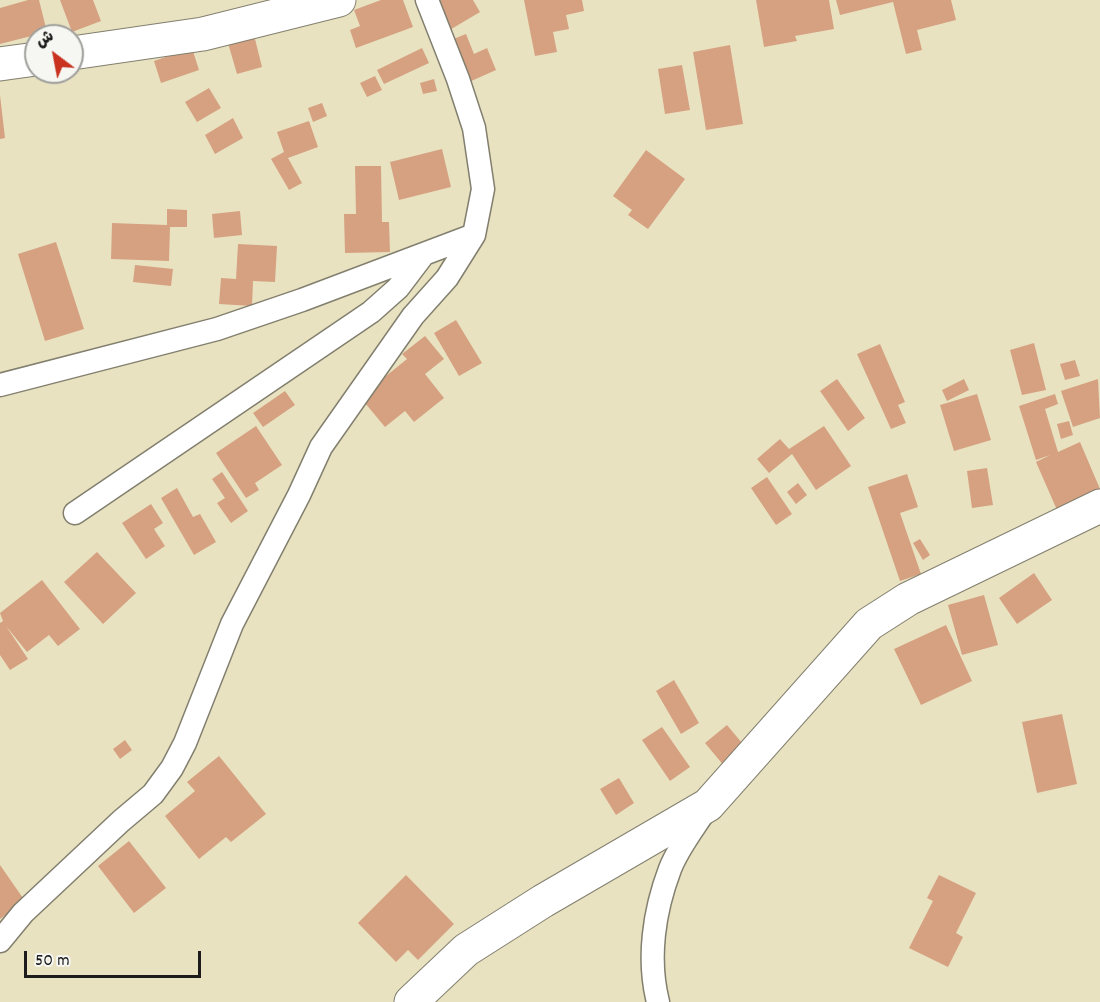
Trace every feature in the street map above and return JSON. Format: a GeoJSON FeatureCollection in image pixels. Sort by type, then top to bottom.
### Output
{"type":"FeatureCollection","features":[{"type":"Feature","properties":{"kind":"street"},"geometry":{"type":"LineString","coordinates":[[84,52],[203,34],[339,0]]}},
{"type":"Feature","properties":{"kind":"street"},"geometry":{"type":"LineString","coordinates":[[0,941],[23,913],[121,821],[153,795],[172,768],[185,743],[232,624],[299,495],[321,447],[413,316],[447,278],[474,235],[483,189],[474,128],[459,79],[427,0]]}},
{"type":"Feature","properties":{"kind":"street"},"geometry":{"type":"LineString","coordinates":[[0,64],[24,61]]}},
{"type":"Feature","properties":{"kind":"street"},"geometry":{"type":"LineString","coordinates":[[0,385],[217,329],[474,235]]}},
{"type":"Feature","properties":{"kind":"street"},"geometry":{"type":"LineString","coordinates":[[75,513],[371,312],[398,288],[423,255]]}},
{"type":"Feature","properties":{"kind":"street"},"geometry":{"type":"LineString","coordinates":[[658,1002],[652,964],[656,920],[670,867],[708,805],[868,624],[908,599],[1100,506]]}},
{"type":"Feature","properties":{"kind":"street"},"geometry":{"type":"LineString","coordinates":[[411,1002],[466,950],[708,805]]}},
{"type":"Feature","properties":{"kind":"building"},"geometry":{"type":"Polygon","coordinates":[[[28,0],[39,0],[45,24],[24,24],[24,38],[0,44],[0,8],[28,0]]]}},
{"type":"Feature","properties":{"kind":"building"},"geometry":{"type":"Polygon","coordinates":[[[60,0],[93,0],[101,21],[84,27],[84,24],[69,24],[60,0]]]}},
{"type":"Feature","properties":{"kind":"building"},"geometry":{"type":"Polygon","coordinates":[[[381,0],[403,0],[413,27],[356,48],[350,30],[360,26],[354,10],[381,0]]]}},
{"type":"Feature","properties":{"kind":"building"},"geometry":{"type":"Polygon","coordinates":[[[429,0],[473,0],[480,12],[448,31],[429,0]]]}},
{"type":"Feature","properties":{"kind":"building"},"geometry":{"type":"Polygon","coordinates":[[[524,0],[582,0],[584,11],[566,15],[569,29],[553,32],[557,52],[535,56],[524,0]]]}},
{"type":"Feature","properties":{"kind":"building"},"geometry":{"type":"Polygon","coordinates":[[[756,0],[829,0],[834,29],[795,36],[797,41],[764,47],[756,0]]]}},
{"type":"Feature","properties":{"kind":"building"},"geometry":{"type":"Polygon","coordinates":[[[836,0],[951,0],[956,20],[917,30],[922,50],[906,54],[893,2],[840,15],[836,0]]]}},
{"type":"Feature","properties":{"kind":"building"},"geometry":{"type":"Polygon","coordinates":[[[466,34],[474,54],[487,48],[496,70],[469,82],[451,40],[466,34]]]}},
{"type":"Feature","properties":{"kind":"building"},"geometry":{"type":"Polygon","coordinates":[[[254,35],[262,67],[237,74],[228,43],[254,35]]]}},
{"type":"Feature","properties":{"kind":"building"},"geometry":{"type":"Polygon","coordinates":[[[730,45],[743,124],[706,130],[693,52],[730,45]]]}},
{"type":"Feature","properties":{"kind":"building"},"geometry":{"type":"Polygon","coordinates":[[[192,48],[199,70],[161,83],[154,61],[192,48]]]}},
{"type":"Feature","properties":{"kind":"building"},"geometry":{"type":"Polygon","coordinates":[[[422,48],[429,63],[384,84],[377,70],[422,48]]]}},
{"type":"Feature","properties":{"kind":"building"},"geometry":{"type":"Polygon","coordinates":[[[682,65],[690,110],[665,114],[658,69],[682,65]]]}},
{"type":"Feature","properties":{"kind":"building"},"geometry":{"type":"Polygon","coordinates":[[[375,76],[382,90],[367,97],[360,83],[375,76]]]}},
{"type":"Feature","properties":{"kind":"building"},"geometry":{"type":"Polygon","coordinates":[[[434,79],[437,91],[423,94],[420,83],[434,79]]]}},
{"type":"Feature","properties":{"kind":"building"},"geometry":{"type":"Polygon","coordinates":[[[209,88],[221,108],[197,122],[185,102],[209,88]]]}},
{"type":"Feature","properties":{"kind":"building"},"geometry":{"type":"Polygon","coordinates":[[[0,95],[5,138],[0,139],[0,95]]]}},
{"type":"Feature","properties":{"kind":"building"},"geometry":{"type":"Polygon","coordinates":[[[322,103],[327,116],[313,122],[308,108],[322,103]]]}},
{"type":"Feature","properties":{"kind":"building"},"geometry":{"type":"Polygon","coordinates":[[[233,118],[243,138],[215,154],[205,135],[233,118]]]}},
{"type":"Feature","properties":{"kind":"building"},"geometry":{"type":"Polygon","coordinates":[[[309,121],[318,147],[288,158],[302,183],[289,190],[271,159],[284,152],[277,132],[309,121]]]}},
{"type":"Feature","properties":{"kind":"building"},"geometry":{"type":"Polygon","coordinates":[[[442,149],[451,187],[399,200],[390,162],[442,149]]]}},
{"type":"Feature","properties":{"kind":"building"},"geometry":{"type":"Polygon","coordinates":[[[646,150],[685,179],[648,229],[628,215],[632,210],[613,196],[646,150]]]}},
{"type":"Feature","properties":{"kind":"building"},"geometry":{"type":"Polygon","coordinates":[[[355,166],[381,166],[382,222],[389,222],[390,252],[345,253],[344,214],[356,214],[355,166]]]}},
{"type":"Feature","properties":{"kind":"building"},"geometry":{"type":"Polygon","coordinates":[[[167,209],[187,210],[187,227],[170,227],[169,261],[111,259],[112,223],[167,225],[167,209]]]}},
{"type":"Feature","properties":{"kind":"building"},"geometry":{"type":"Polygon","coordinates":[[[240,211],[242,235],[214,238],[212,214],[240,211]]]}},
{"type":"Feature","properties":{"kind":"building"},"geometry":{"type":"Polygon","coordinates":[[[56,242],[84,329],[45,341],[18,254],[56,242]]]}},
{"type":"Feature","properties":{"kind":"building"},"geometry":{"type":"Polygon","coordinates":[[[238,244],[277,246],[275,282],[253,281],[252,306],[219,304],[221,278],[236,279],[238,244]]]}},
{"type":"Feature","properties":{"kind":"building"},"geometry":{"type":"Polygon","coordinates":[[[135,265],[173,269],[171,286],[133,282],[135,265]]]}},
{"type":"Feature","properties":{"kind":"building"},"geometry":{"type":"Polygon","coordinates":[[[456,320],[482,363],[459,376],[434,333],[456,320]]]}},
{"type":"Feature","properties":{"kind":"building"},"geometry":{"type":"Polygon","coordinates":[[[425,336],[444,359],[425,374],[444,398],[414,422],[405,411],[385,427],[360,397],[407,359],[402,354],[425,336]]]}},
{"type":"Feature","properties":{"kind":"building"},"geometry":{"type":"Polygon","coordinates":[[[1034,343],[1046,390],[1022,395],[1010,350],[1034,343]]]}},
{"type":"Feature","properties":{"kind":"building"},"geometry":{"type":"Polygon","coordinates":[[[880,344],[905,402],[898,405],[906,423],[891,429],[857,354],[880,344]]]}},
{"type":"Feature","properties":{"kind":"building"},"geometry":{"type":"Polygon","coordinates":[[[1075,360],[1080,376],[1065,380],[1060,364],[1075,360]]]}},
{"type":"Feature","properties":{"kind":"building"},"geometry":{"type":"Polygon","coordinates":[[[837,379],[865,418],[848,431],[820,391],[837,379]]]}},
{"type":"Feature","properties":{"kind":"building"},"geometry":{"type":"Polygon","coordinates":[[[964,379],[969,390],[947,401],[942,390],[964,379]]]}},
{"type":"Feature","properties":{"kind":"building"},"geometry":{"type":"Polygon","coordinates":[[[1098,379],[1100,418],[1073,427],[1061,391],[1098,379]]]}},
{"type":"Feature","properties":{"kind":"building"},"geometry":{"type":"Polygon","coordinates":[[[285,391],[295,405],[263,427],[253,413],[285,391]]]}},
{"type":"Feature","properties":{"kind":"building"},"geometry":{"type":"Polygon","coordinates":[[[977,394],[991,440],[954,451],[940,405],[977,394]]]}},
{"type":"Feature","properties":{"kind":"building"},"geometry":{"type":"Polygon","coordinates":[[[1055,394],[1058,404],[1045,409],[1058,452],[1080,442],[1100,489],[1057,510],[1036,462],[1050,455],[1036,460],[1019,406],[1055,394]]]}},
{"type":"Feature","properties":{"kind":"building"},"geometry":{"type":"Polygon","coordinates":[[[1069,421],[1073,435],[1061,439],[1057,424],[1069,421]]]}},
{"type":"Feature","properties":{"kind":"building"},"geometry":{"type":"Polygon","coordinates":[[[256,426],[282,465],[255,483],[259,490],[246,498],[216,453],[256,426]]]}},
{"type":"Feature","properties":{"kind":"building"},"geometry":{"type":"Polygon","coordinates":[[[824,426],[851,466],[816,490],[792,454],[769,473],[757,459],[780,439],[789,449],[824,426]]]}},
{"type":"Feature","properties":{"kind":"building"},"geometry":{"type":"Polygon","coordinates":[[[987,468],[993,505],[972,508],[967,471],[987,468]]]}},
{"type":"Feature","properties":{"kind":"building"},"geometry":{"type":"Polygon","coordinates":[[[222,472],[248,511],[231,523],[217,503],[225,498],[212,479],[222,472]]]}},
{"type":"Feature","properties":{"kind":"building"},"geometry":{"type":"Polygon","coordinates":[[[907,474],[918,507],[900,513],[921,574],[900,581],[868,487],[907,474]]]}},
{"type":"Feature","properties":{"kind":"building"},"geometry":{"type":"Polygon","coordinates":[[[767,477],[792,514],[776,525],[751,488],[767,477]]]}},
{"type":"Feature","properties":{"kind":"building"},"geometry":{"type":"Polygon","coordinates":[[[798,483],[807,495],[796,504],[787,492],[798,483]]]}},
{"type":"Feature","properties":{"kind":"building"},"geometry":{"type":"Polygon","coordinates":[[[177,488],[193,517],[200,514],[216,542],[194,555],[161,498],[177,488]]]}},
{"type":"Feature","properties":{"kind":"building"},"geometry":{"type":"Polygon","coordinates":[[[151,504],[163,523],[154,529],[165,546],[146,559],[122,523],[151,504]]]}},
{"type":"Feature","properties":{"kind":"building"},"geometry":{"type":"Polygon","coordinates":[[[920,539],[930,555],[923,560],[913,543],[920,539]]]}},
{"type":"Feature","properties":{"kind":"building"},"geometry":{"type":"Polygon","coordinates":[[[97,552],[136,593],[103,624],[64,582],[97,552]]]}},
{"type":"Feature","properties":{"kind":"building"},"geometry":{"type":"Polygon","coordinates":[[[1034,573],[1052,600],[1017,624],[999,598],[1034,573]]]}},
{"type":"Feature","properties":{"kind":"building"},"geometry":{"type":"Polygon","coordinates":[[[42,580],[80,629],[58,646],[49,635],[27,652],[6,626],[28,659],[10,670],[0,655],[0,623],[3,621],[0,613],[42,580]]]}},
{"type":"Feature","properties":{"kind":"building"},"geometry":{"type":"Polygon","coordinates":[[[984,595],[998,645],[962,655],[948,605],[984,595]]]}},
{"type":"Feature","properties":{"kind":"building"},"geometry":{"type":"Polygon","coordinates":[[[946,625],[972,681],[921,705],[894,649],[946,625]]]}},
{"type":"Feature","properties":{"kind":"building"},"geometry":{"type":"Polygon","coordinates":[[[674,680],[699,723],[681,734],[656,691],[674,680]]]}},
{"type":"Feature","properties":{"kind":"building"},"geometry":{"type":"Polygon","coordinates":[[[1062,714],[1077,784],[1037,793],[1022,722],[1062,714]]]}},
{"type":"Feature","properties":{"kind":"building"},"geometry":{"type":"Polygon","coordinates":[[[727,725],[747,749],[725,767],[705,743],[727,725]]]}},
{"type":"Feature","properties":{"kind":"building"},"geometry":{"type":"Polygon","coordinates":[[[662,727],[690,767],[670,781],[642,740],[662,727]]]}},
{"type":"Feature","properties":{"kind":"building"},"geometry":{"type":"Polygon","coordinates":[[[125,740],[132,750],[120,759],[113,749],[125,740]]]}},
{"type":"Feature","properties":{"kind":"building"},"geometry":{"type":"Polygon","coordinates":[[[219,756],[266,814],[231,842],[226,837],[199,859],[165,816],[195,791],[187,782],[219,756]]]}},
{"type":"Feature","properties":{"kind":"building"},"geometry":{"type":"Polygon","coordinates":[[[619,778],[634,803],[616,815],[600,789],[619,778]]]}},
{"type":"Feature","properties":{"kind":"building"},"geometry":{"type":"Polygon","coordinates":[[[129,841],[166,888],[134,913],[98,866],[129,841]]]}},
{"type":"Feature","properties":{"kind":"building"},"geometry":{"type":"Polygon","coordinates":[[[0,865],[25,901],[0,919],[0,865]]]}},
{"type":"Feature","properties":{"kind":"building"},"geometry":{"type":"Polygon","coordinates":[[[406,875],[454,924],[418,960],[408,950],[396,962],[358,923],[406,875]]]}},
{"type":"Feature","properties":{"kind":"building"},"geometry":{"type":"Polygon","coordinates":[[[939,875],[976,893],[956,933],[963,937],[948,967],[909,948],[933,901],[927,898],[939,875]]]}}]}
